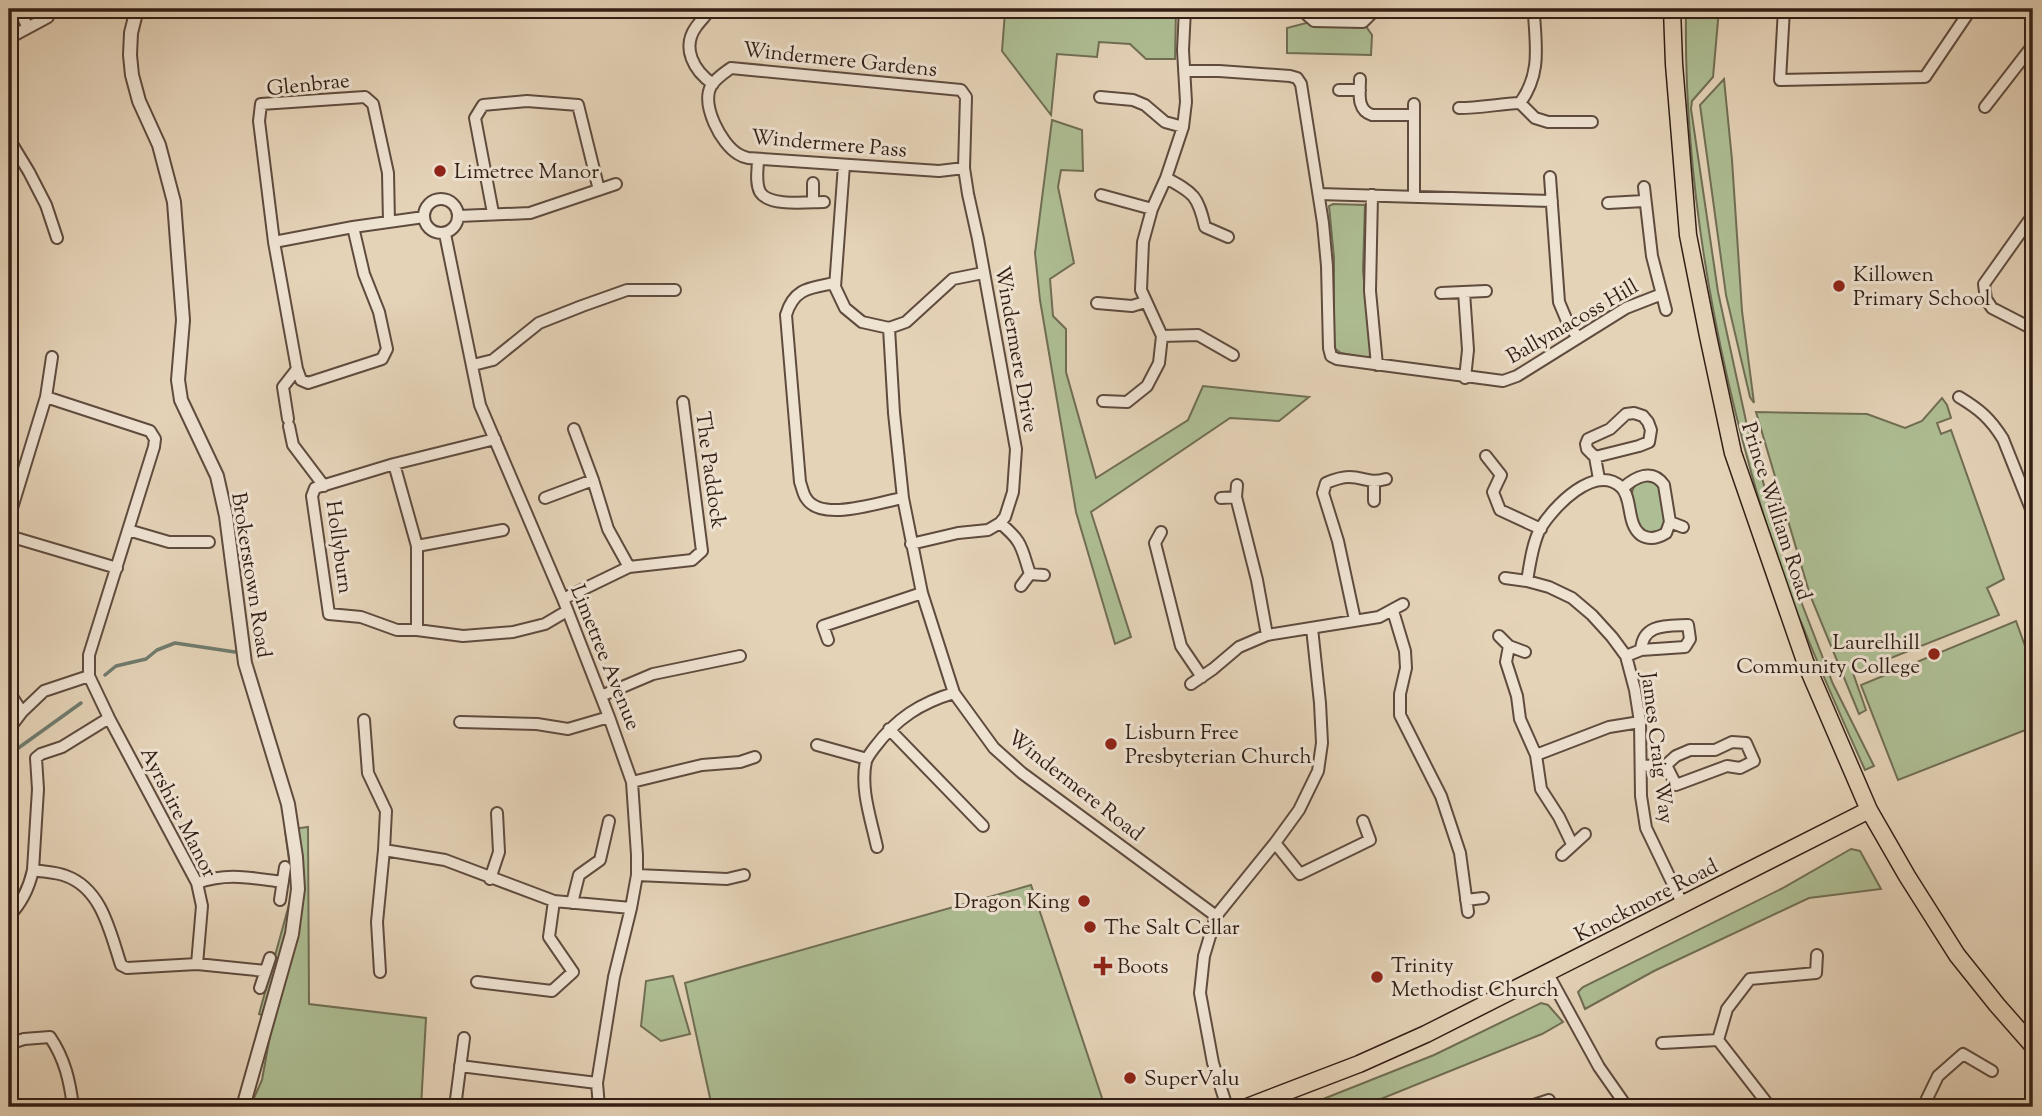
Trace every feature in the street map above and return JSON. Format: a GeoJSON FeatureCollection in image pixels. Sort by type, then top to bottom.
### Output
{"type":"FeatureCollection","features":[{"type":"Feature","properties":{"kind":"main road","name":"Prince William Road"},"geometry":{"type":"LineString","coordinates":[[1672,9],[1688,235],[1708,336],[1733,453],[1806,664],[1870,810],[1907,876],[1957,955],[2033,1046]]}},
{"type":"Feature","properties":{"kind":"main road","name":"Knockmore Road"},"geometry":{"type":"LineString","coordinates":[[1247,1107],[1359,1064],[1426,1034],[1870,810]]}},
{"type":"Feature","properties":{"kind":"street"},"geometry":{"type":"LineString","coordinates":[[19,9],[28,28]]}},
{"type":"Feature","properties":{"kind":"street","name":"Brokerstown Road"},"geometry":{"type":"LineString","coordinates":[[137,9],[131,33],[132,75],[139,101],[159,145],[174,202],[183,320],[178,380],[181,400],[217,476],[226,516],[245,663],[288,804],[296,857],[298,889],[292,934],[243,1107]]}},
{"type":"Feature","properties":{"kind":"street"},"geometry":{"type":"LineString","coordinates":[[709,9],[690,38],[689,54],[705,79],[716,81]]}},
{"type":"Feature","properties":{"kind":"street"},"geometry":{"type":"LineString","coordinates":[[1102,401],[1127,402],[1147,386],[1159,363],[1162,335],[1141,290],[1143,242],[1152,209],[1166,178],[1183,127],[1186,102],[1185,9]]}},
{"type":"Feature","properties":{"kind":"street"},"geometry":{"type":"LineString","coordinates":[[1307,9],[1307,15],[1314,21],[1363,22],[1376,9]]}},
{"type":"Feature","properties":{"kind":"street"},"geometry":{"type":"LineString","coordinates":[[1520,103],[1534,81],[1533,11],[1636,9]]}},
{"type":"Feature","properties":{"kind":"street"},"geometry":{"type":"LineString","coordinates":[[1784,9],[1780,80],[1925,77],[1970,9]]}},
{"type":"Feature","properties":{"kind":"street"},"geometry":{"type":"LineString","coordinates":[[9,38],[48,17]]}},
{"type":"Feature","properties":{"kind":"street"},"geometry":{"type":"LineString","coordinates":[[1985,107],[2033,45]]}},
{"type":"Feature","properties":{"kind":"street","name":"Windermere Gardens"},"geometry":{"type":"LineString","coordinates":[[716,81],[731,68],[961,90]]}},
{"type":"Feature","properties":{"kind":"street","name":"Ballymacoss Hill"},"geometry":{"type":"LineString","coordinates":[[1184,71],[1219,71],[1297,78],[1301,85],[1319,194],[1326,266],[1329,348],[1331,356],[1336,359],[1503,382],[1626,308],[1662,294]]}},
{"type":"Feature","properties":{"kind":"street","name":"Windermere Pass"},"geometry":{"type":"LineString","coordinates":[[716,81],[708,99],[710,114],[736,153],[748,158],[939,171],[964,168]]}},
{"type":"Feature","properties":{"kind":"street"},"geometry":{"type":"LineString","coordinates":[[1339,90],[1360,84],[1360,105],[1365,113],[1372,115],[1414,110],[1414,197]]}},
{"type":"Feature","properties":{"kind":"street","name":"Windermere Drive"},"geometry":{"type":"LineString","coordinates":[[961,90],[966,97],[964,168],[1016,449],[1013,492],[1005,517],[1000,523]]}},
{"type":"Feature","properties":{"kind":"street","name":"Glenbrae"},"geometry":{"type":"LineString","coordinates":[[297,369],[274,242],[259,121],[261,104],[365,97],[373,104],[387,173],[389,222]]}},
{"type":"Feature","properties":{"kind":"street"},"geometry":{"type":"LineString","coordinates":[[1100,97],[1133,100],[1165,122],[1183,127]]}},
{"type":"Feature","properties":{"kind":"street"},"geometry":{"type":"LineString","coordinates":[[493,214],[475,118],[483,105],[527,100],[578,104],[599,190]]}},
{"type":"Feature","properties":{"kind":"street"},"geometry":{"type":"LineString","coordinates":[[1459,108],[1520,103],[1535,118],[1548,122],[1592,122]]}},
{"type":"Feature","properties":{"kind":"street"},"geometry":{"type":"LineString","coordinates":[[9,139],[47,205],[57,238]]}},
{"type":"Feature","properties":{"kind":"street"},"geometry":{"type":"LineString","coordinates":[[758,159],[757,181],[761,193],[769,200],[818,202],[813,183]]}},
{"type":"Feature","properties":{"kind":"street"},"geometry":{"type":"LineString","coordinates":[[844,164],[835,287],[845,308],[862,322],[889,328],[906,322],[953,279],[983,273]]}},
{"type":"Feature","properties":{"kind":"street"},"geometry":{"type":"LineString","coordinates":[[1550,177],[1559,302],[1578,338]]}},
{"type":"Feature","properties":{"kind":"street"},"geometry":{"type":"LineString","coordinates":[[1166,178],[1188,189],[1200,204],[1205,227],[1228,237]]}},
{"type":"Feature","properties":{"kind":"street"},"geometry":{"type":"LineString","coordinates":[[459,216],[530,214],[616,184]]}},
{"type":"Feature","properties":{"kind":"street","name":"Ballymacoss Hill"},"geometry":{"type":"LineString","coordinates":[[1644,187],[1652,256],[1666,310]]}},
{"type":"Feature","properties":{"kind":"street"},"geometry":{"type":"LineString","coordinates":[[1319,194],[1552,201]]}},
{"type":"Feature","properties":{"kind":"street"},"geometry":{"type":"LineString","coordinates":[[1101,195],[1152,209]]}},
{"type":"Feature","properties":{"kind":"street"},"geometry":{"type":"LineString","coordinates":[[1372,195],[1370,291],[1377,365]]}},
{"type":"Feature","properties":{"kind":"street"},"geometry":{"type":"LineString","coordinates":[[440,199],[451,202],[459,216],[455,227],[445,233],[430,230],[424,217],[430,202],[440,199]]}},
{"type":"Feature","properties":{"kind":"street"},"geometry":{"type":"LineString","coordinates":[[1608,203],[1644,201]]}},
{"type":"Feature","properties":{"kind":"street"},"geometry":{"type":"LineString","coordinates":[[274,242],[424,217]]}},
{"type":"Feature","properties":{"kind":"street"},"geometry":{"type":"LineString","coordinates":[[2033,217],[1984,284],[1986,299],[1992,308],[2033,328]]}},
{"type":"Feature","properties":{"kind":"street"},"geometry":{"type":"LineString","coordinates":[[297,369],[301,380],[308,383],[382,359],[387,349],[379,312],[363,274],[353,227]]}},
{"type":"Feature","properties":{"kind":"street","name":"Limetree Avenue"},"geometry":{"type":"LineString","coordinates":[[445,233],[480,405],[563,599],[632,782],[637,875],[614,977],[597,1083],[599,1107]]}},
{"type":"Feature","properties":{"kind":"street"},"geometry":{"type":"LineString","coordinates":[[835,283],[801,291],[790,300],[786,315],[800,482],[806,499],[825,510],[836,511],[903,498]]}},
{"type":"Feature","properties":{"kind":"street"},"geometry":{"type":"LineString","coordinates":[[473,365],[493,360],[539,323],[627,289],[675,290]]}},
{"type":"Feature","properties":{"kind":"street"},"geometry":{"type":"LineString","coordinates":[[1441,293],[1486,291]]}},
{"type":"Feature","properties":{"kind":"street"},"geometry":{"type":"LineString","coordinates":[[1464,292],[1468,349],[1465,378]]}},
{"type":"Feature","properties":{"kind":"street"},"geometry":{"type":"LineString","coordinates":[[1097,303],[1132,306],[1145,302]]}},
{"type":"Feature","properties":{"kind":"street","name":"Windermere Road"},"geometry":{"type":"LineString","coordinates":[[889,328],[894,413],[911,544],[922,593],[954,693],[994,748],[1022,773],[1216,916]]}},
{"type":"Feature","properties":{"kind":"street"},"geometry":{"type":"LineString","coordinates":[[1162,335],[1198,335],[1233,355]]}},
{"type":"Feature","properties":{"kind":"street"},"geometry":{"type":"LineString","coordinates":[[9,518],[46,397],[52,357]]}},
{"type":"Feature","properties":{"kind":"street","name":"Hollyburn"},"geometry":{"type":"LineString","coordinates":[[297,369],[283,387],[293,445],[324,486]]}},
{"type":"Feature","properties":{"kind":"street"},"geometry":{"type":"LineString","coordinates":[[9,729],[44,691],[89,677],[89,655],[155,439],[150,430],[46,397]]}},
{"type":"Feature","properties":{"kind":"street"},"geometry":{"type":"LineString","coordinates":[[1959,397],[1982,411],[1997,429],[2033,514]]}},
{"type":"Feature","properties":{"kind":"street","name":"The Paddock"},"geometry":{"type":"LineString","coordinates":[[563,599],[629,567],[692,560],[702,551],[682,402]]}},
{"type":"Feature","properties":{"kind":"street"},"geometry":{"type":"LineString","coordinates":[[1595,457],[1648,442],[1651,430],[1648,422],[1643,416],[1626,414],[1610,429],[1588,439],[1587,449],[1595,457],[1599,479]]}},
{"type":"Feature","properties":{"kind":"street"},"geometry":{"type":"LineString","coordinates":[[574,429],[608,529],[629,567]]}},
{"type":"Feature","properties":{"kind":"street","name":"Hollyburn"},"geometry":{"type":"LineString","coordinates":[[495,439],[394,464],[315,488],[312,496],[330,614],[361,617],[397,630],[463,636],[513,632],[545,624],[567,611]]}},
{"type":"Feature","properties":{"kind":"street"},"geometry":{"type":"LineString","coordinates":[[1486,456],[1501,475],[1493,492],[1500,510],[1541,529]]}},
{"type":"Feature","properties":{"kind":"street"},"geometry":{"type":"LineString","coordinates":[[394,464],[417,546],[417,630]]}},
{"type":"Feature","properties":{"kind":"street"},"geometry":{"type":"LineString","coordinates":[[1527,581],[1532,552],[1541,529],[1559,505],[1588,482],[1611,480],[1623,488],[1635,530],[1644,537],[1657,538],[1666,533],[1670,522],[1661,480],[1644,475],[1632,479],[1623,488]]}},
{"type":"Feature","properties":{"kind":"street"},"geometry":{"type":"LineString","coordinates":[[1355,620],[1338,541],[1323,493],[1326,483],[1335,479],[1351,476],[1380,480],[1374,501]]}},
{"type":"Feature","properties":{"kind":"street"},"geometry":{"type":"LineString","coordinates":[[545,498],[593,480]]}},
{"type":"Feature","properties":{"kind":"street"},"geometry":{"type":"LineString","coordinates":[[1222,498],[1236,491],[1267,635]]}},
{"type":"Feature","properties":{"kind":"street"},"geometry":{"type":"LineString","coordinates":[[1670,522],[1683,527]]}},
{"type":"Feature","properties":{"kind":"street"},"geometry":{"type":"LineString","coordinates":[[911,544],[958,533],[988,530],[1000,523],[1017,537],[1023,547],[1030,574]]}},
{"type":"Feature","properties":{"kind":"street"},"geometry":{"type":"LineString","coordinates":[[128,530],[169,542],[209,542]]}},
{"type":"Feature","properties":{"kind":"street"},"geometry":{"type":"LineString","coordinates":[[417,546],[503,530]]}},
{"type":"Feature","properties":{"kind":"street"},"geometry":{"type":"LineString","coordinates":[[1161,532],[1150,542],[1181,646],[1202,677]]}},
{"type":"Feature","properties":{"kind":"street"},"geometry":{"type":"LineString","coordinates":[[9,536],[117,568]]}},
{"type":"Feature","properties":{"kind":"street"},"geometry":{"type":"LineString","coordinates":[[1030,574],[1044,575]]}},
{"type":"Feature","properties":{"kind":"street"},"geometry":{"type":"LineString","coordinates":[[1021,586],[1030,574]]}},
{"type":"Feature","properties":{"kind":"street","name":"James Craig Way"},"geometry":{"type":"LineString","coordinates":[[1505,578],[1549,587],[1572,598],[1592,615],[1626,656],[1640,722],[1641,796],[1646,828],[1683,905]]}},
{"type":"Feature","properties":{"kind":"street"},"geometry":{"type":"LineString","coordinates":[[828,640],[823,626],[922,593]]}},
{"type":"Feature","properties":{"kind":"street"},"geometry":{"type":"LineString","coordinates":[[1191,684],[1239,647],[1267,635],[1379,617],[1398,608],[1406,668],[1400,694],[1400,715],[1441,796],[1460,853],[1468,912]]}},
{"type":"Feature","properties":{"kind":"street"},"geometry":{"type":"LineString","coordinates":[[1227,1107],[1213,1063],[1200,993],[1204,956],[1216,916],[1275,843],[1298,810],[1318,771],[1322,743],[1312,628]]}},
{"type":"Feature","properties":{"kind":"street"},"geometry":{"type":"LineString","coordinates":[[1499,636],[1509,646],[1525,652]]}},
{"type":"Feature","properties":{"kind":"street"},"geometry":{"type":"LineString","coordinates":[[1509,646],[1506,662],[1517,696],[1520,719],[1535,755],[1541,789],[1572,844]]}},
{"type":"Feature","properties":{"kind":"street"},"geometry":{"type":"LineString","coordinates":[[1626,656],[1641,650]]}},
{"type":"Feature","properties":{"kind":"street"},"geometry":{"type":"LineString","coordinates":[[601,696],[653,674],[740,656]]}},
{"type":"Feature","properties":{"kind":"street","name":"Ayrshire Manor"},"geometry":{"type":"LineString","coordinates":[[89,677],[197,883],[202,906],[197,964]]}},
{"type":"Feature","properties":{"kind":"street"},"geometry":{"type":"LineString","coordinates":[[9,692],[22,712]]}},
{"type":"Feature","properties":{"kind":"street"},"geometry":{"type":"LineString","coordinates":[[877,846],[865,792],[867,759],[889,729],[913,710],[954,693]]}},
{"type":"Feature","properties":{"kind":"street"},"geometry":{"type":"LineString","coordinates":[[460,722],[537,724],[568,729],[609,717]]}},
{"type":"Feature","properties":{"kind":"street"},"geometry":{"type":"LineString","coordinates":[[9,916],[20,905],[33,870],[38,789],[36,758],[62,747],[109,718]]}},
{"type":"Feature","properties":{"kind":"street"},"geometry":{"type":"LineString","coordinates":[[364,720],[368,773],[386,811],[377,922],[380,972]]}},
{"type":"Feature","properties":{"kind":"street"},"geometry":{"type":"LineString","coordinates":[[1535,755],[1609,727],[1640,722]]}},
{"type":"Feature","properties":{"kind":"street"},"geometry":{"type":"LineString","coordinates":[[889,729],[983,826]]}},
{"type":"Feature","properties":{"kind":"street"},"geometry":{"type":"LineString","coordinates":[[1641,766],[1666,765],[1676,756],[1690,750],[1715,750],[1732,742],[1746,743],[1754,761],[1740,768],[1727,766],[1676,785],[1666,765]]}},
{"type":"Feature","properties":{"kind":"street"},"geometry":{"type":"LineString","coordinates":[[817,745],[867,759]]}},
{"type":"Feature","properties":{"kind":"street"},"geometry":{"type":"LineString","coordinates":[[632,782],[702,765],[740,762],[755,757]]}},
{"type":"Feature","properties":{"kind":"street"},"geometry":{"type":"LineString","coordinates":[[491,879],[499,852],[498,813]]}},
{"type":"Feature","properties":{"kind":"street"},"geometry":{"type":"LineString","coordinates":[[572,904],[579,875],[600,860],[609,821]]}},
{"type":"Feature","properties":{"kind":"street"},"geometry":{"type":"LineString","coordinates":[[1275,843],[1300,874],[1370,840],[1363,821]]}},
{"type":"Feature","properties":{"kind":"street"},"geometry":{"type":"LineString","coordinates":[[1562,855],[1585,835]]}},
{"type":"Feature","properties":{"kind":"street"},"geometry":{"type":"LineString","coordinates":[[384,850],[445,860],[554,901],[631,908]]}},
{"type":"Feature","properties":{"kind":"street"},"geometry":{"type":"LineString","coordinates":[[280,900],[285,867]]}},
{"type":"Feature","properties":{"kind":"street"},"geometry":{"type":"LineString","coordinates":[[33,870],[65,875],[82,884],[96,898],[121,965],[127,968],[197,964],[265,971]]}},
{"type":"Feature","properties":{"kind":"street"},"geometry":{"type":"LineString","coordinates":[[637,875],[727,879],[744,875]]}},
{"type":"Feature","properties":{"kind":"street"},"geometry":{"type":"LineString","coordinates":[[197,883],[214,877],[237,876],[283,882]]}},
{"type":"Feature","properties":{"kind":"street"},"geometry":{"type":"LineString","coordinates":[[1466,900],[1483,898]]}},
{"type":"Feature","properties":{"kind":"street"},"geometry":{"type":"LineString","coordinates":[[477,982],[552,991],[573,971],[549,937],[554,901]]}},
{"type":"Feature","properties":{"kind":"street"},"geometry":{"type":"LineString","coordinates":[[1718,1040],[1727,1009],[1750,979],[1816,973],[1817,954]]}},
{"type":"Feature","properties":{"kind":"street"},"geometry":{"type":"LineString","coordinates":[[260,988],[270,958]]}},
{"type":"Feature","properties":{"kind":"street"},"geometry":{"type":"LineString","coordinates":[[1548,974],[1599,1067],[1627,1107]]}},
{"type":"Feature","properties":{"kind":"street"},"geometry":{"type":"LineString","coordinates":[[9,1044],[24,1039],[50,1037],[57,1047],[69,1079],[73,1107]]}},
{"type":"Feature","properties":{"kind":"street"},"geometry":{"type":"LineString","coordinates":[[456,1107],[464,1038]]}},
{"type":"Feature","properties":{"kind":"street"},"geometry":{"type":"LineString","coordinates":[[1662,1043],[1718,1040]]}},
{"type":"Feature","properties":{"kind":"street"},"geometry":{"type":"LineString","coordinates":[[1718,1040],[1770,1107]]}},
{"type":"Feature","properties":{"kind":"street"},"geometry":{"type":"LineString","coordinates":[[1923,1107],[1938,1076],[1964,1054],[1992,1071]]}},
{"type":"Feature","properties":{"kind":"street"},"geometry":{"type":"LineString","coordinates":[[460,1066],[597,1083]]}},
{"type":"Feature","properties":{"kind":"street"},"geometry":{"type":"LineString","coordinates":[[1528,1107],[1549,1100]]}},
{"type":"Feature","properties":{"kind":"green space"},"geometry":{"type":"Polygon","coordinates":[[[1069,9],[1176,9],[1175,59],[1146,59],[1130,44],[1099,42],[1097,57],[1057,54],[1051,115],[1002,51],[1005,12],[1068,13],[1069,9]]]}},
{"type":"Feature","properties":{"kind":"green space"},"geometry":{"type":"Polygon","coordinates":[[[1686,9],[1719,9],[1713,77],[1692,101],[1691,109],[1718,292],[1746,421],[1785,560],[1833,684],[1874,766],[1865,770],[1786,586],[1762,511],[1725,370],[1711,298],[1691,154],[1686,9]]]}},
{"type":"Feature","properties":{"kind":"green space"},"geometry":{"type":"Polygon","coordinates":[[[1314,21],[1363,22],[1372,35],[1371,55],[1287,53],[1287,28],[1314,21]]]}},
{"type":"Feature","properties":{"kind":"green space"},"geometry":{"type":"Polygon","coordinates":[[[1724,79],[1742,311],[1754,403],[1750,397],[1726,295],[1700,105],[1724,79]]]}},
{"type":"Feature","properties":{"kind":"green space"},"geometry":{"type":"Polygon","coordinates":[[[1052,120],[1082,130],[1083,171],[1061,170],[1058,187],[1074,263],[1050,279],[1053,316],[1066,329],[1066,372],[1096,478],[1188,420],[1203,386],[1309,397],[1279,421],[1230,418],[1091,512],[1131,637],[1115,644],[1076,512],[1040,300],[1035,253],[1052,120]]]}},
{"type":"Feature","properties":{"kind":"green space"},"geometry":{"type":"Polygon","coordinates":[[[1365,205],[1363,270],[1371,355],[1367,358],[1341,353],[1334,348],[1334,258],[1329,206],[1365,205]]]}},
{"type":"Feature","properties":{"kind":"green space"},"geometry":{"type":"Polygon","coordinates":[[[1942,398],[1951,418],[1937,423],[1941,434],[1951,430],[2004,579],[1987,588],[1999,615],[1853,673],[1866,710],[1859,714],[1810,595],[1756,412],[1867,414],[1905,428],[1922,421],[1942,398]]]}},
{"type":"Feature","properties":{"kind":"green space"},"geometry":{"type":"Polygon","coordinates":[[[1652,480],[1661,490],[1665,518],[1662,530],[1649,532],[1641,529],[1634,511],[1632,493],[1637,482],[1652,480]]]}},
{"type":"Feature","properties":{"kind":"green space"},"geometry":{"type":"Polygon","coordinates":[[[2016,621],[2033,668],[2033,727],[1898,780],[1861,685],[2016,621]]]}},
{"type":"Feature","properties":{"kind":"green space"},"geometry":{"type":"Polygon","coordinates":[[[308,827],[309,1004],[426,1018],[421,1107],[250,1107],[262,1080],[273,1019],[259,1014],[293,890],[285,830],[308,827]]]}},
{"type":"Feature","properties":{"kind":"green space"},"geometry":{"type":"Polygon","coordinates":[[[1851,849],[1860,851],[1881,889],[1809,898],[1654,971],[1585,1009],[1578,992],[1583,987],[1781,889],[1851,849]]]}},
{"type":"Feature","properties":{"kind":"green space"},"geometry":{"type":"Polygon","coordinates":[[[1031,885],[1105,1107],[712,1107],[685,983],[1031,885]]]}},
{"type":"Feature","properties":{"kind":"green space"},"geometry":{"type":"Polygon","coordinates":[[[673,976],[690,1034],[661,1041],[641,1026],[646,981],[673,976]]]}},
{"type":"Feature","properties":{"kind":"green space"},"geometry":{"type":"Polygon","coordinates":[[[1541,1003],[1548,1005],[1563,1022],[1542,1034],[1361,1107],[1303,1107],[1434,1055],[1541,1003]]]}},
{"type":"Feature","properties":{"kind":"waterway"},"geometry":{"type":"LineString","coordinates":[[105,675],[116,666],[146,659],[157,650],[175,643],[235,652]]}},
{"type":"Feature","properties":{"kind":"waterway"},"geometry":{"type":"LineString","coordinates":[[9,800],[17,773],[17,749],[81,703]]}},
{"type":"Feature","properties":{"kind":"waterway"},"geometry":{"type":"LineString","coordinates":[[9,850],[15,862],[9,880]]}},
{"type":"Feature","properties":{"kind":"place","name":"Limetree Manor"},"geometry":{"type":"Point","coordinates":[440,171]}},
{"type":"Feature","properties":{"kind":"place","name":"Killowen Primary School"},"geometry":{"type":"Point","coordinates":[1839,286]}},
{"type":"Feature","properties":{"kind":"place","name":"Laurelhill Community College"},"geometry":{"type":"Point","coordinates":[1934,654]}},
{"type":"Feature","properties":{"kind":"place","name":"Lisburn Free Presbyterian Church"},"geometry":{"type":"Point","coordinates":[1111,744]}},
{"type":"Feature","properties":{"kind":"place","name":"Dragon King"},"geometry":{"type":"Point","coordinates":[1084,901]}},
{"type":"Feature","properties":{"kind":"place","name":"The Salt Cellar"},"geometry":{"type":"Point","coordinates":[1090,927]}},
{"type":"Feature","properties":{"kind":"place","name":"Boots"},"geometry":{"type":"Point","coordinates":[1103,966]}},
{"type":"Feature","properties":{"kind":"place","name":"Trinity Methodist Church"},"geometry":{"type":"Point","coordinates":[1377,977]}},
{"type":"Feature","properties":{"kind":"place","name":"SuperValu"},"geometry":{"type":"Point","coordinates":[1130,1078]}}]}
